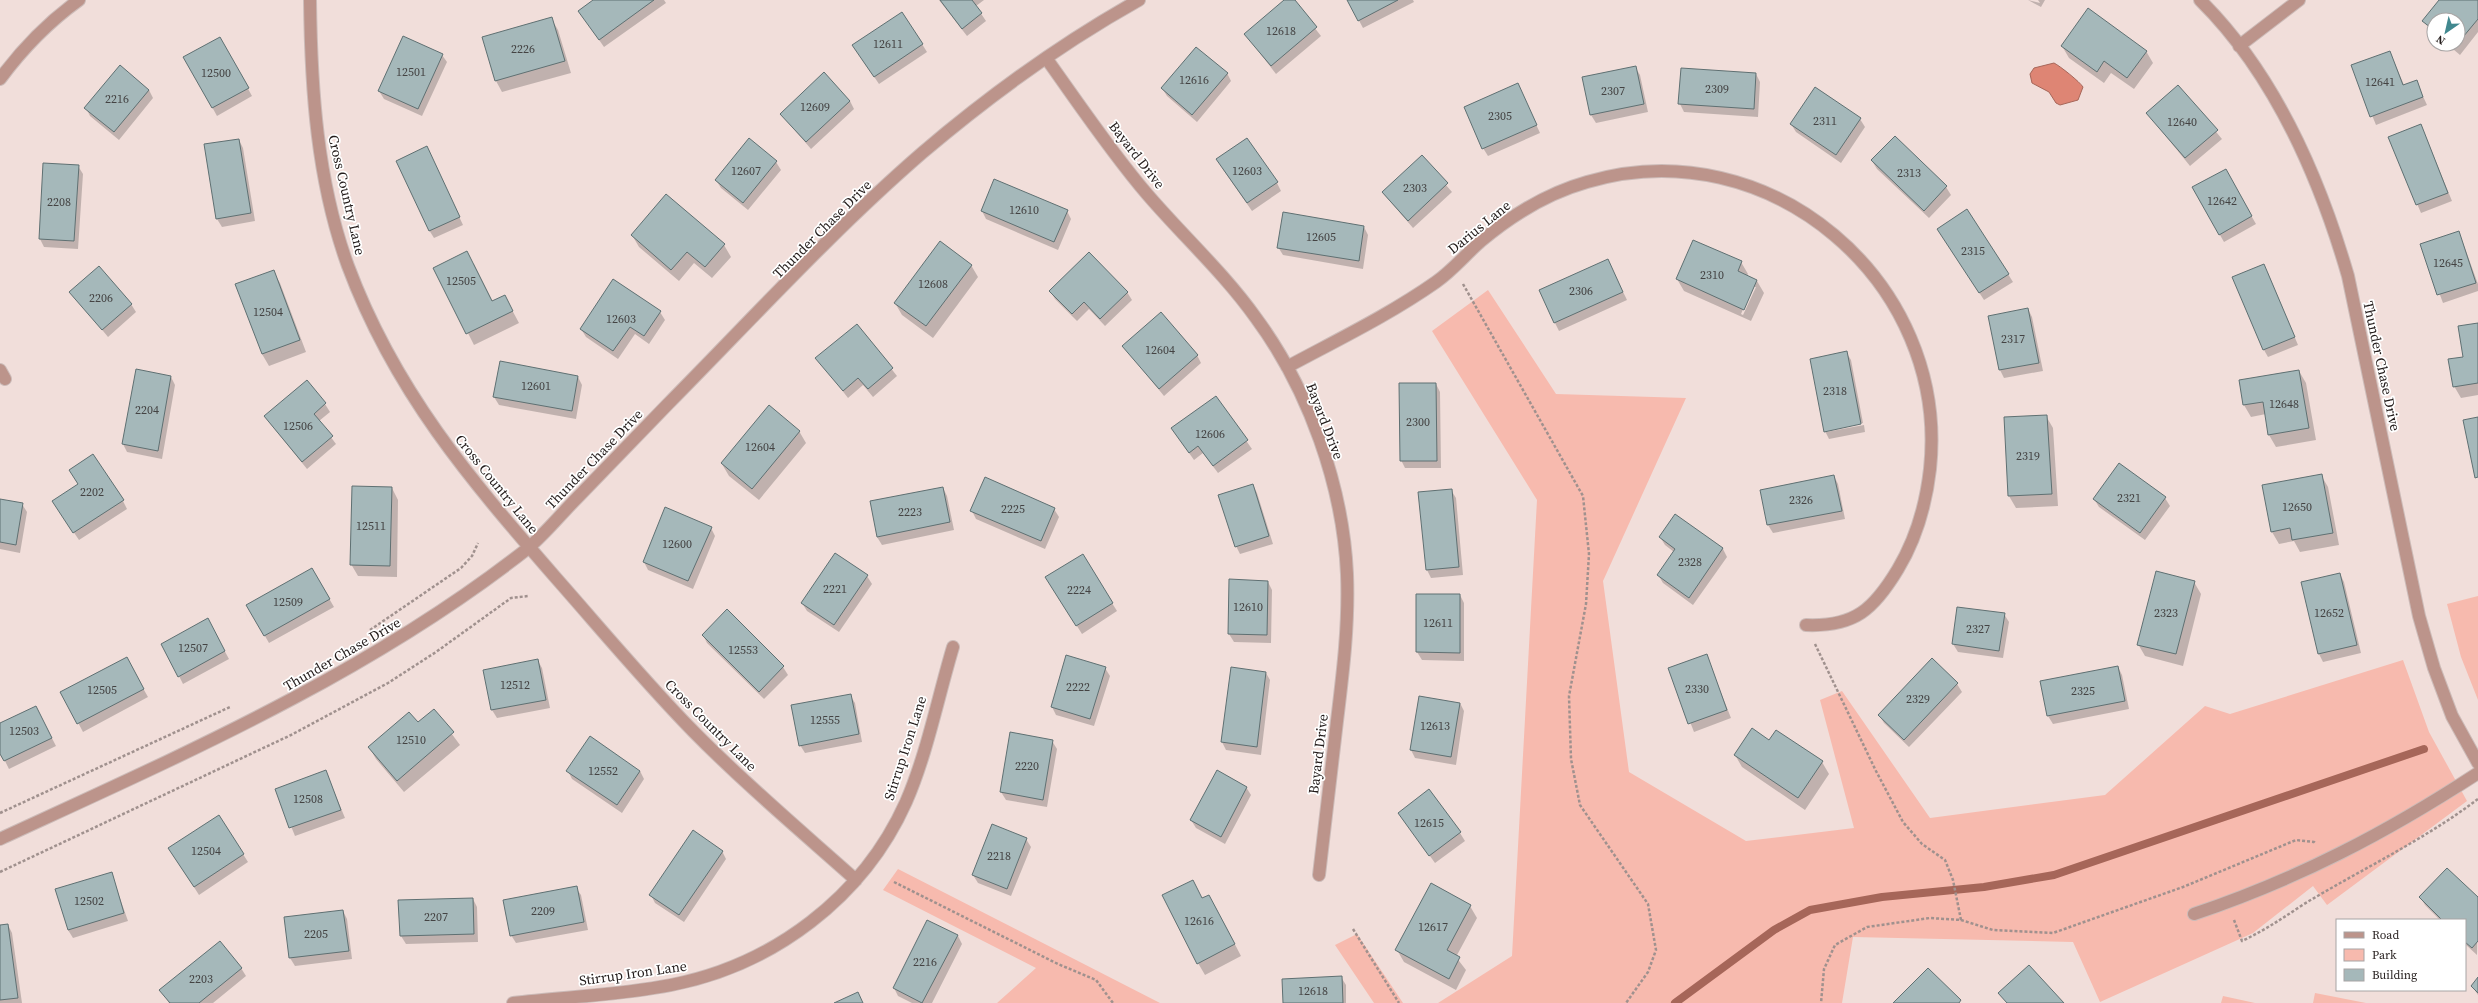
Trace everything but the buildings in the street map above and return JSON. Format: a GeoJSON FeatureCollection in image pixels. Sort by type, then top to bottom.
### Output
{"type":"FeatureCollection","features":[{"type":"Feature","properties":{"kind":"street"},"geometry":{"type":"LineString","coordinates":[[0,80],[28,42],[56,16],[79,0]]}},
{"type":"Feature","properties":{"kind":"street","name":"Cross Country Lane"},"geometry":{"type":"LineString","coordinates":[[310,0],[310,68],[317,134],[329,199],[343,249],[366,310],[396,369],[431,426],[471,480],[635,668],[693,731],[754,790],[856,880]]}},
{"type":"Feature","properties":{"kind":"street","name":"Thunder Chase Drive"},"geometry":{"type":"LineString","coordinates":[[0,839],[285,704],[360,663],[408,632],[529,547],[853,217],[922,153],[983,104],[1046,58],[1104,20],[1139,0]]}},
{"type":"Feature","properties":{"kind":"street","name":"Thunder Chase Drive"},"geometry":{"type":"LineString","coordinates":[[2200,0],[2239,46],[2287,119],[2317,180],[2334,227],[2348,276],[2419,616],[2434,668],[2452,716],[2478,763]]}},
{"type":"Feature","properties":{"kind":"street"},"geometry":{"type":"LineString","coordinates":[[2239,46],[2299,0]]}},
{"type":"Feature","properties":{"kind":"street","name":"Bayard Drive"},"geometry":{"type":"LineString","coordinates":[[1046,58],[1147,194],[1218,270],[1257,319],[1287,367],[1312,421],[1330,476],[1342,526],[1347,573],[1347,636],[1319,875]]}},
{"type":"Feature","properties":{"kind":"street","name":"Darius Lane"},"geometry":{"type":"LineString","coordinates":[[1287,367],[1413,298],[1453,267],[1511,218],[1542,200],[1586,182],[1621,174],[1657,171],[1704,174],[1738,182],[1771,194],[1801,210],[1830,230],[1864,261],[1890,298],[1907,328],[1919,358],[1929,402],[1932,446],[1928,490],[1919,521],[1904,559],[1882,595],[1866,611],[1846,621],[1826,626],[1806,625]]}},
{"type":"Feature","properties":{"kind":"street","name":"Stirrup Iron Lane"},"geometry":{"type":"LineString","coordinates":[[513,1003],[670,985],[710,975],[750,960],[788,939],[824,913],[856,880],[883,843],[905,802],[953,647]]}},
{"type":"Feature","properties":{"kind":"street"},"geometry":{"type":"LineString","coordinates":[[2194,914],[2228,902],[2327,861],[2421,809],[2478,773]]}},
{"type":"Feature","properties":{"kind":"path"},"geometry":{"type":"LineString","coordinates":[[1453,267],[1584,496],[1589,554],[1586,604],[1569,696],[1571,759],[1580,805],[1648,904],[1656,950],[1648,972],[1626,1003]]}},
{"type":"Feature","properties":{"kind":"path"},"geometry":{"type":"LineString","coordinates":[[368,631],[461,568],[472,556],[478,543]]}},
{"type":"Feature","properties":{"kind":"path"},"geometry":{"type":"LineString","coordinates":[[0,872],[298,732],[388,683],[436,652],[511,598],[528,596]]}},
{"type":"Feature","properties":{"kind":"path"},"geometry":{"type":"LineString","coordinates":[[1806,625],[1876,771],[1903,822],[1922,844],[1945,860],[1953,880],[1961,920]]}},
{"type":"Feature","properties":{"kind":"path"},"geometry":{"type":"LineString","coordinates":[[0,813],[236,704]]}},
{"type":"Feature","properties":{"kind":"path"},"geometry":{"type":"LineString","coordinates":[[2228,902],[2242,941],[2287,918],[2303,905],[2407,845],[2478,799]]}},
{"type":"Feature","properties":{"kind":"path"},"geometry":{"type":"LineString","coordinates":[[1821,1003],[1824,969],[1835,944],[1867,927],[1930,918],[1961,920],[1993,930],[2053,933],[2070,929],[2183,887],[2296,840],[2314,842],[2320,848],[2327,861]]}},
{"type":"Feature","properties":{"kind":"path"},"geometry":{"type":"LineString","coordinates":[[894,882],[1058,964],[1096,980],[1113,1003]]}},
{"type":"Feature","properties":{"kind":"path"},"geometry":{"type":"LineString","coordinates":[[1353,928],[1400,1003]]}},
{"type":"Feature","properties":{"kind":"green space"},"geometry":{"type":"Polygon","coordinates":[[[1488,290],[1556,394],[1686,398],[1603,581],[1629,772],[1746,841],[1854,828],[1820,700],[1842,691],[1930,818],[2105,795],[2205,706],[2230,714],[2403,660],[2429,732],[2467,801],[2327,905],[2313,886],[2253,933],[2100,1002],[2073,942],[1853,937],[1842,1003],[1438,1003],[1512,956],[1537,500],[1432,331],[1488,290]]]}},
{"type":"Feature","properties":{"kind":"green space"},"geometry":{"type":"Polygon","coordinates":[[[2478,596],[2478,700],[2461,657],[2447,604],[2478,596]]]}},
{"type":"Feature","properties":{"kind":"green space"},"geometry":{"type":"Polygon","coordinates":[[[898,869],[1160,1003],[997,1003],[1036,968],[883,890],[898,869]]]}},
{"type":"Feature","properties":{"kind":"green space"},"geometry":{"type":"Polygon","coordinates":[[[1357,934],[1403,1003],[1374,1003],[1335,945],[1357,934]]]}},
{"type":"Feature","properties":{"kind":"green space"},"geometry":{"type":"Polygon","coordinates":[[[2315,993],[2366,1003],[2313,1003],[2315,993]]]}},
{"type":"Feature","properties":{"kind":"green space"},"geometry":{"type":"Polygon","coordinates":[[[2223,996],[2255,1003],[2221,1003],[2223,996]]]}},
{"type":"Feature","properties":{"kind":"shaded area"},"geometry":{"type":"Polygon","coordinates":[[[2054,63],[2070,74],[2083,87],[2078,100],[2060,105],[2056,103],[2049,92],[2032,83],[2030,74],[2034,68],[2054,63]]]}},
{"type":"Feature","properties":{"kind":"waterway"},"geometry":{"type":"LineString","coordinates":[[1675,1003],[1774,930],[1810,910],[1882,897],[1984,887],[2054,875],[2424,749]]}}]}
